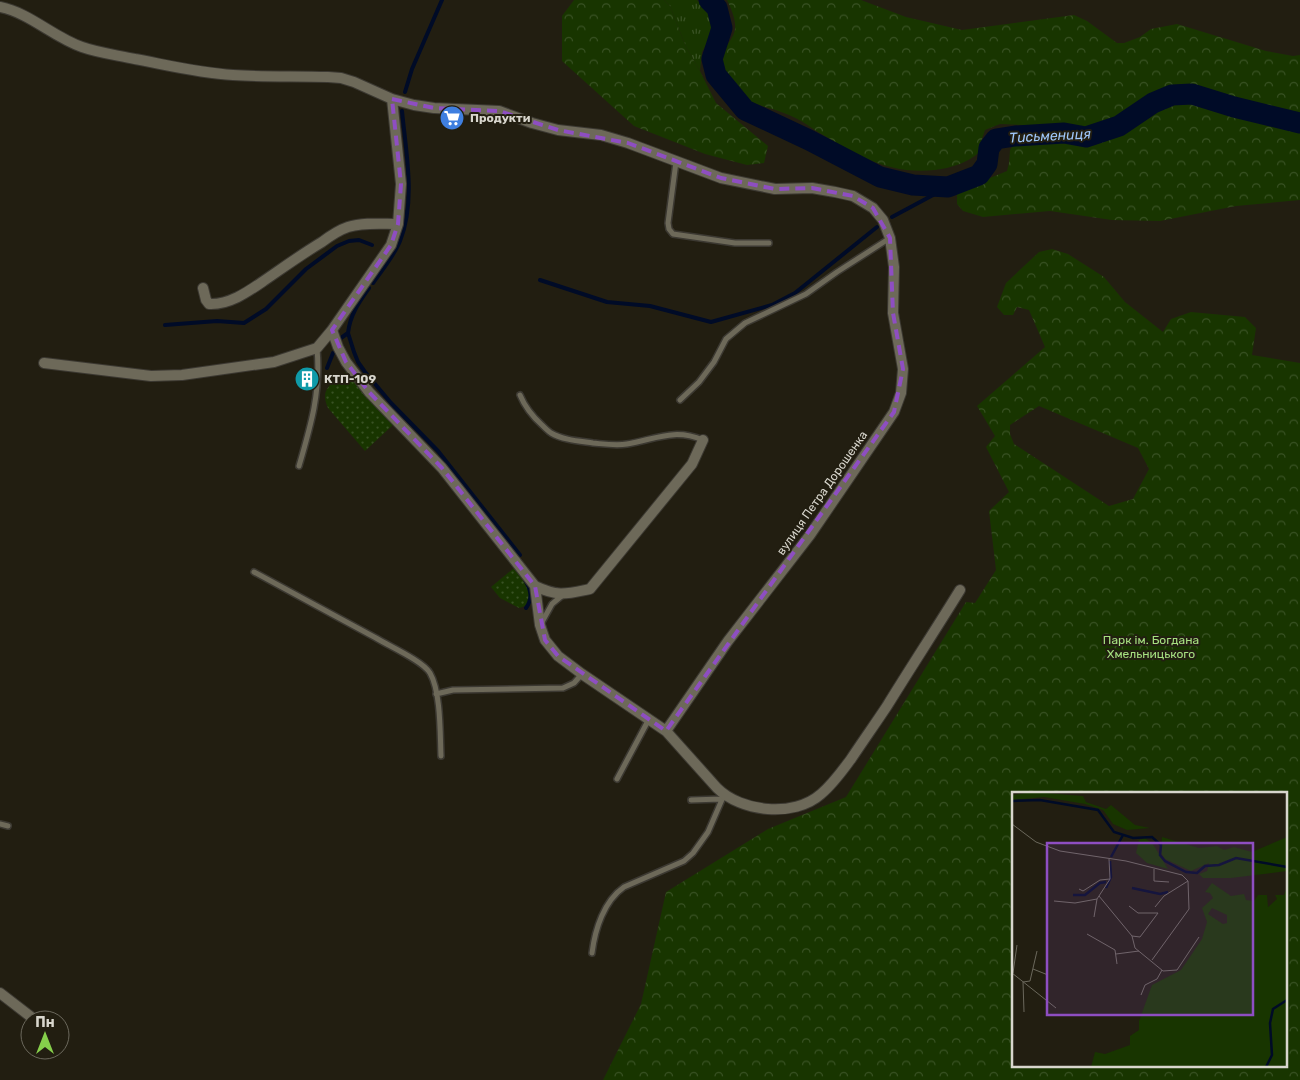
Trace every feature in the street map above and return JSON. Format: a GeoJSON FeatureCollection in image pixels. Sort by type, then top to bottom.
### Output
{"type":"FeatureCollection","features":[{"type":"Feature","properties":{"kind":"street","name":"вулиця Петра Дорошенка"},"geometry":{"type":"LineString","coordinates":[[0,7],[42,26],[69,42],[100,52],[186,69],[231,75],[341,78],[392,99],[414,105],[434,108],[499,111],[558,130],[601,135],[619,140],[721,178],[775,189],[812,188],[835,192],[853,196],[873,208],[883,220],[890,238],[894,267],[893,312],[904,369],[900,393],[894,412],[810,535],[728,641],[666,731]]}},
{"type":"Feature","properties":{"kind":"street"},"geometry":{"type":"LineString","coordinates":[[44,363],[151,376],[173,376],[274,362],[317,348],[332,330],[392,245],[398,224],[401,184],[392,99]]}},
{"type":"Feature","properties":{"kind":"street"},"geometry":{"type":"LineString","coordinates":[[203,288],[206,300],[210,304],[228,300],[247,292],[314,246],[349,226],[398,224]]}},
{"type":"Feature","properties":{"kind":"street"},"geometry":{"type":"LineString","coordinates":[[332,330],[346,362],[369,392],[442,468],[535,586],[548,592],[564,594],[590,589],[692,464],[703,440]]}},
{"type":"Feature","properties":{"kind":"street"},"geometry":{"type":"LineString","coordinates":[[535,586],[540,625],[545,640],[558,656],[666,731],[722,797],[749,807],[763,809],[792,807],[810,801],[821,794],[840,774],[869,734],[960,590]]}},
{"type":"Feature","properties":{"kind":"street"},"geometry":{"type":"LineString","coordinates":[[0,993],[22,1010]]}},
{"type":"Feature","properties":{"kind":"lane"},"geometry":{"type":"LineString","coordinates":[[676,161],[668,223],[669,229],[674,234],[735,243],[769,243]]}},
{"type":"Feature","properties":{"kind":"lane"},"geometry":{"type":"LineString","coordinates":[[680,400],[699,382],[714,362],[726,339],[736,329],[806,294],[836,272],[890,238]]}},
{"type":"Feature","properties":{"kind":"lane"},"geometry":{"type":"LineString","coordinates":[[299,466],[311,423],[318,382],[317,348]]}},
{"type":"Feature","properties":{"kind":"lane"},"geometry":{"type":"LineString","coordinates":[[520,394],[525,407],[551,433],[573,440],[616,445],[680,434],[691,435],[703,440]]}},
{"type":"Feature","properties":{"kind":"lane"},"geometry":{"type":"LineString","coordinates":[[254,572],[416,661],[428,670],[436,694],[441,756]]}},
{"type":"Feature","properties":{"kind":"lane"},"geometry":{"type":"LineString","coordinates":[[540,625],[552,604],[564,594]]}},
{"type":"Feature","properties":{"kind":"lane"},"geometry":{"type":"LineString","coordinates":[[436,694],[453,690],[562,688],[574,683],[582,674]]}},
{"type":"Feature","properties":{"kind":"lane"},"geometry":{"type":"LineString","coordinates":[[617,779],[649,719]]}},
{"type":"Feature","properties":{"kind":"lane"},"geometry":{"type":"LineString","coordinates":[[592,953],[601,918],[620,890],[684,861],[693,853],[708,832],[722,797],[691,800]]}},
{"type":"Feature","properties":{"kind":"lane"},"geometry":{"type":"LineString","coordinates":[[0,824],[8,826]]}},
{"type":"Feature","properties":{"kind":"highlighted area"},"geometry":{"type":"Polygon","coordinates":[[[392,99],[434,108],[499,111],[558,130],[628,143],[721,178],[775,189],[812,188],[853,196],[873,208],[890,238],[893,313],[903,369],[894,412],[666,731],[558,656],[545,640],[535,586],[442,468],[369,392],[346,362],[332,330],[391,245],[398,224],[401,184],[392,99]]]}},
{"type":"Feature","properties":{"kind":"green space"},"geometry":{"type":"Polygon","coordinates":[[[574,0],[664,0],[670,6],[686,47],[716,103],[768,146],[764,163],[747,165],[705,154],[634,126],[562,61],[562,16],[574,0]]]}},
{"type":"Feature","properties":{"kind":"green space"},"geometry":{"type":"Polygon","coordinates":[[[664,0],[697,0],[712,16],[714,31],[702,52],[700,71],[686,47],[670,6],[664,0]]]}},
{"type":"Feature","properties":{"kind":"green space"},"geometry":{"type":"Polygon","coordinates":[[[727,0],[861,0],[906,17],[962,30],[1074,15],[1087,21],[1117,43],[1124,43],[1140,37],[1151,29],[1177,24],[1266,51],[1293,56],[1300,55],[1300,200],[1236,206],[1160,221],[1112,220],[1050,211],[983,217],[963,211],[957,204],[957,194],[1007,171],[1010,150],[1025,125],[1000,124],[985,130],[980,152],[964,162],[947,168],[918,171],[874,162],[793,117],[749,101],[726,78],[719,64],[721,54],[735,29],[733,14],[727,0]]]}},
{"type":"Feature","properties":{"kind":"green space","name":"Парк ім. Богдана Хмельницького"},"geometry":{"type":"Polygon","coordinates":[[[1052,249],[1068,254],[1104,277],[1125,302],[1163,332],[1171,319],[1191,312],[1245,317],[1256,328],[1252,355],[1300,363],[1300,1080],[603,1080],[641,1004],[666,892],[768,829],[846,797],[966,602],[975,603],[996,570],[989,511],[1009,492],[986,447],[995,436],[977,406],[1045,347],[1029,310],[1017,307],[1013,315],[1004,315],[997,307],[1006,283],[1039,252],[1052,249]],[[1039,406],[1010,425],[1010,434],[1014,444],[1109,506],[1133,499],[1149,469],[1138,448],[1039,406]]]}},
{"type":"Feature","properties":{"kind":"green space"},"geometry":{"type":"Polygon","coordinates":[[[346,372],[394,424],[365,451],[328,408],[326,401],[325,396],[328,387],[346,372]]]}},
{"type":"Feature","properties":{"kind":"green space"},"geometry":{"type":"Polygon","coordinates":[[[514,568],[525,584],[530,596],[526,605],[519,608],[500,598],[491,587],[514,568]]]}},
{"type":"Feature","properties":{"kind":"waterway"},"geometry":{"type":"LineString","coordinates":[[405,92],[412,69],[442,0]]}},
{"type":"Feature","properties":{"kind":"waterway","name":"Тисьмениця"},"geometry":{"type":"LineString","coordinates":[[709,0],[717,8],[722,28],[712,59],[716,75],[745,110],[809,140],[880,177],[913,185],[948,187],[979,175],[987,164],[989,148],[996,139],[1064,133],[1086,137],[1119,126],[1153,103],[1172,95],[1192,94],[1234,107],[1300,123]]}},
{"type":"Feature","properties":{"kind":"waterway"},"geometry":{"type":"LineString","coordinates":[[373,283],[400,241],[408,210],[409,193],[402,111]]}},
{"type":"Feature","properties":{"kind":"waterway"},"geometry":{"type":"LineString","coordinates":[[892,217],[948,187]]}},
{"type":"Feature","properties":{"kind":"waterway"},"geometry":{"type":"LineString","coordinates":[[540,280],[607,302],[650,306],[711,322],[772,305],[795,293],[877,227]]}},
{"type":"Feature","properties":{"kind":"waterway"},"geometry":{"type":"LineString","coordinates":[[165,325],[217,321],[244,323],[266,309],[306,269],[337,246],[349,241],[359,240],[372,245]]}},
{"type":"Feature","properties":{"kind":"waterway"},"geometry":{"type":"LineString","coordinates":[[341,338],[348,333],[358,304],[369,288]]}},
{"type":"Feature","properties":{"kind":"waterway"},"geometry":{"type":"LineString","coordinates":[[348,333],[358,362],[365,372],[391,403],[438,451],[520,555]]}},
{"type":"Feature","properties":{"kind":"waterway"},"geometry":{"type":"LineString","coordinates":[[327,368],[333,353]]}},
{"type":"Feature","properties":{"kind":"waterway"},"geometry":{"type":"LineString","coordinates":[[525,580],[530,594],[530,601],[526,608]]}},
{"type":"Feature","properties":{"kind":"place","name":"Продукти"},"geometry":{"type":"Point","coordinates":[452,118]}},
{"type":"Feature","properties":{"kind":"place","name":"КТП-109"},"geometry":{"type":"Point","coordinates":[307,379]}}]}
